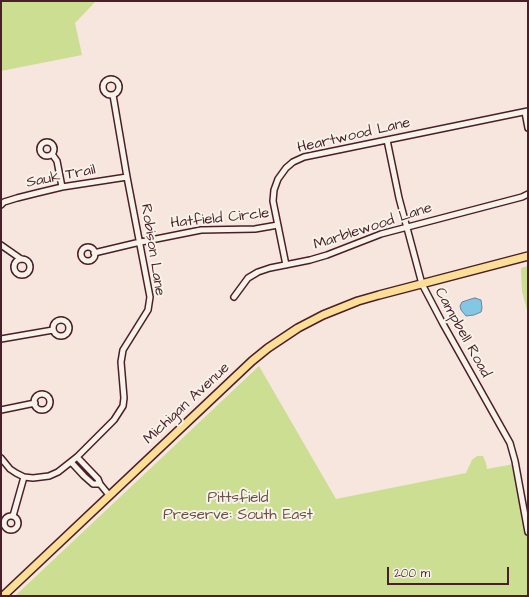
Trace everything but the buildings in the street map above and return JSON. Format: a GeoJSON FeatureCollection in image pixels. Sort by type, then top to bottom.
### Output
{"type":"FeatureCollection","features":[{"type":"Feature","properties":{"kind":"highway","name":"Michigan Avenue"},"geometry":{"type":"LineString","coordinates":[[3,596],[252,361],[279,340],[308,323],[340,308],[379,295],[528,256]]}},
{"type":"Feature","properties":{"kind":"street","name":"Robison Lane"},"geometry":{"type":"LineString","coordinates":[[77,457],[114,420],[123,406],[124,398],[121,362],[123,350],[148,310],[150,303],[149,289],[113,95]]}},
{"type":"Feature","properties":{"kind":"street"},"geometry":{"type":"LineString","coordinates":[[527,112],[528,128]]}},
{"type":"Feature","properties":{"kind":"street","name":"Heartwood Lane"},"geometry":{"type":"LineString","coordinates":[[286,265],[274,201],[274,190],[278,179],[286,168],[293,162],[304,157],[527,112]]}},
{"type":"Feature","properties":{"kind":"street","name":"Campbell Road"},"geometry":{"type":"LineString","coordinates":[[387,140],[399,198],[422,284],[510,443],[515,461],[528,532]]}},
{"type":"Feature","properties":{"kind":"street"},"geometry":{"type":"LineString","coordinates":[[52,154],[57,161],[62,187]]}},
{"type":"Feature","properties":{"kind":"street","name":"Sauk Trail"},"geometry":{"type":"LineString","coordinates":[[1,205],[4,202],[17,198],[62,187],[127,176]]}},
{"type":"Feature","properties":{"kind":"street","name":"Marblewood Lane"},"geometry":{"type":"LineString","coordinates":[[234,297],[248,278],[258,272],[310,260],[382,234],[522,197],[528,194]]}},
{"type":"Feature","properties":{"kind":"street","name":"Hatfield Circle"},"geometry":{"type":"LineString","coordinates":[[94,253],[201,230],[255,229],[278,225]]}},
{"type":"Feature","properties":{"kind":"street"},"geometry":{"type":"LineString","coordinates":[[1,245],[21,259]]}},
{"type":"Feature","properties":{"kind":"street"},"geometry":{"type":"LineString","coordinates":[[1,339],[53,330]]}},
{"type":"Feature","properties":{"kind":"street"},"geometry":{"type":"LineString","coordinates":[[1,410],[34,403]]}},
{"type":"Feature","properties":{"kind":"street"},"geometry":{"type":"LineString","coordinates":[[1,458],[10,469],[24,477],[41,478],[58,472],[77,457],[98,479],[109,495]]}},
{"type":"Feature","properties":{"kind":"street"},"geometry":{"type":"LineString","coordinates":[[71,462],[93,484],[100,484]]}},
{"type":"Feature","properties":{"kind":"street"},"geometry":{"type":"LineString","coordinates":[[13,516],[24,477]]}},
{"type":"Feature","properties":{"kind":"green space"},"geometry":{"type":"Polygon","coordinates":[[[1,1],[96,1],[75,23],[82,55],[1,71],[1,1]]]}},
{"type":"Feature","properties":{"kind":"green space"},"geometry":{"type":"Polygon","coordinates":[[[528,266],[528,314],[522,291],[521,268],[528,266]]]}},
{"type":"Feature","properties":{"kind":"green space","name":"Pittsfield Preserve: South East"},"geometry":{"type":"Polygon","coordinates":[[[259,366],[336,499],[466,473],[472,460],[477,456],[483,456],[487,469],[514,464],[528,543],[528,596],[15,596],[259,366]]]}},
{"type":"Feature","properties":{"kind":"water"},"geometry":{"type":"Polygon","coordinates":[[[475,298],[481,300],[481,312],[466,316],[461,310],[460,306],[462,302],[475,298]]]}}]}
